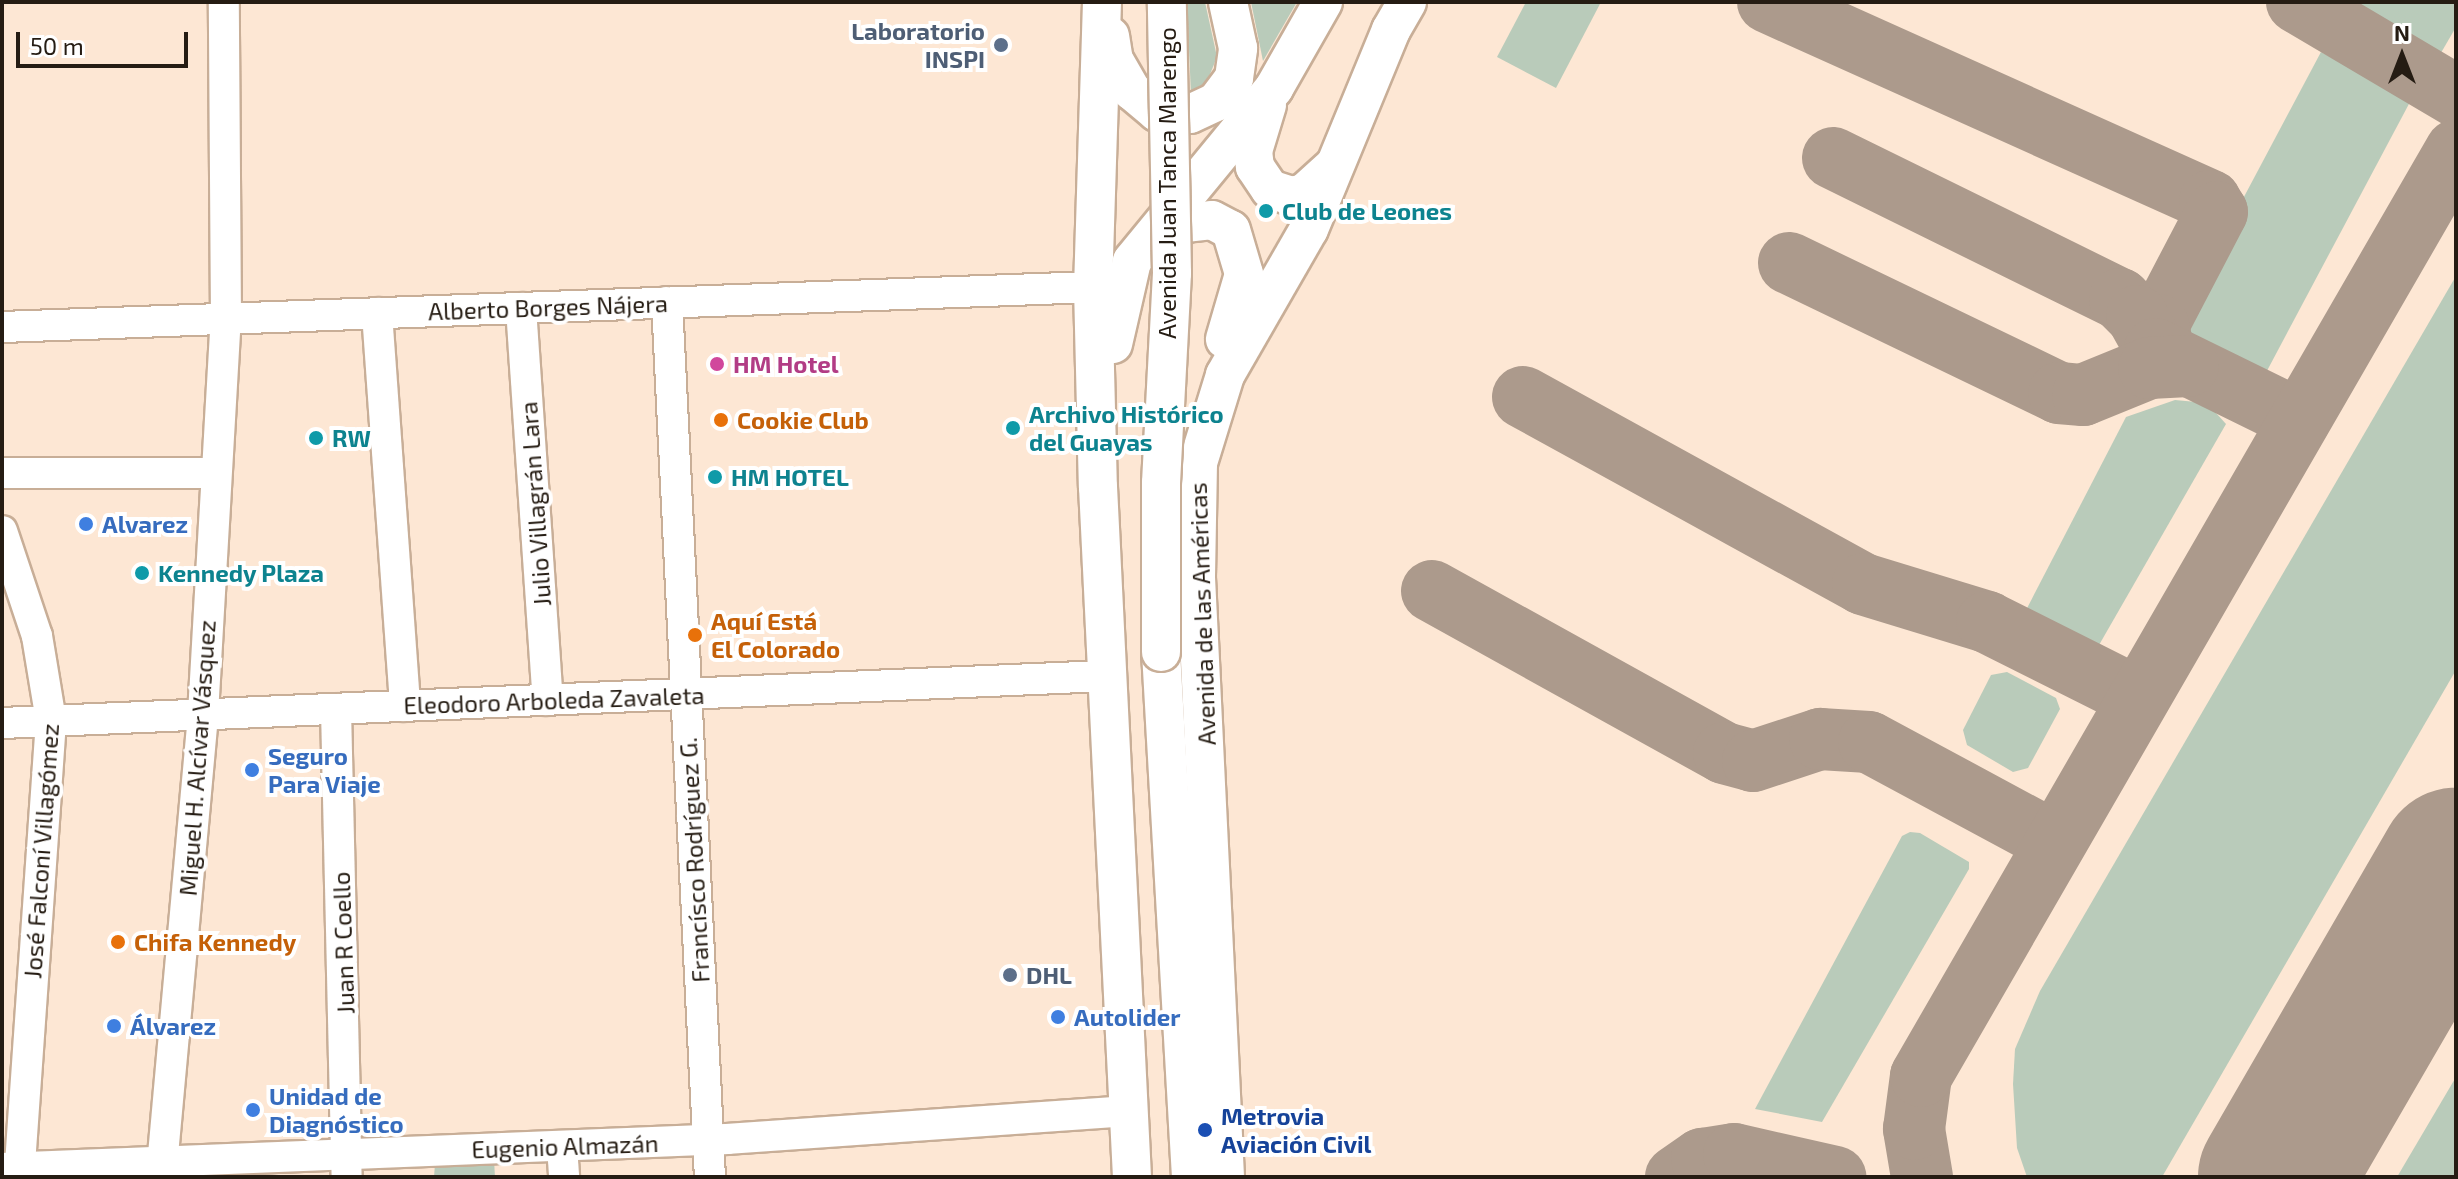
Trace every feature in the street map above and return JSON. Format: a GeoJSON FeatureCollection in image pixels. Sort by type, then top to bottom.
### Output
{"type":"FeatureCollection","features":[{"type":"Feature","properties":{"kind":"main road"},"geometry":{"type":"LineString","coordinates":[[1103,2],[1123,78],[1148,106],[1175,115],[1216,102],[1234,78],[1238,48],[1228,2]]}},
{"type":"Feature","properties":{"kind":"main road"},"geometry":{"type":"LineString","coordinates":[[1103,2],[1107,289],[1098,487],[1132,1177]]}},
{"type":"Feature","properties":{"kind":"main road","name":"Avenida Juan Tanca Marengo"},"geometry":{"type":"LineString","coordinates":[[1161,652],[1161,468],[1172,273],[1167,2]]}},
{"type":"Feature","properties":{"kind":"main road"},"geometry":{"type":"LineString","coordinates":[[1323,2],[1274,88],[1255,138],[1260,178],[1270,189],[1292,196],[1316,187],[1334,166]]}},
{"type":"Feature","properties":{"kind":"main road","name":"Avenida de las Américas"},"geometry":{"type":"LineString","coordinates":[[1225,1177],[1196,577],[1198,463],[1225,375],[1309,229],[1407,2]]}},
{"type":"Feature","properties":{"kind":"main road"},"geometry":{"type":"LineString","coordinates":[[1107,289],[1274,88]]}},
{"type":"Feature","properties":{"kind":"main road"},"geometry":{"type":"LineString","coordinates":[[1107,289],[1142,256],[1185,223],[1212,220],[1231,230],[1239,245],[1241,291],[1205,406],[1198,463]]}},
{"type":"Feature","properties":{"kind":"main road","name":"Avenida de las Américas"},"geometry":{"type":"LineString","coordinates":[[1161,652],[1191,1177]]}},
{"type":"Feature","properties":{"kind":"main road"},"geometry":{"type":"LineString","coordinates":[[1177,937],[1209,821]]}},
{"type":"Feature","properties":{"kind":"street","name":"Miguel H. Alcívar Vásquez"},"geometry":{"type":"LineString","coordinates":[[161,1170],[203,714],[226,319],[224,2]]}},
{"type":"Feature","properties":{"kind":"street","name":"Alberto Borges Nájera"},"geometry":{"type":"LineString","coordinates":[[2,327],[1107,289]]}},
{"type":"Feature","properties":{"kind":"street","name":"Francísco Rodríguez G."},"geometry":{"type":"LineString","coordinates":[[667,302],[710,1177]]}},
{"type":"Feature","properties":{"kind":"street","name":"Julio Villagrán Lara"},"geometry":{"type":"LineString","coordinates":[[521,308],[548,700]]}},
{"type":"Feature","properties":{"kind":"street"},"geometry":{"type":"LineString","coordinates":[[377,313],[405,706]]}},
{"type":"Feature","properties":{"kind":"street"},"geometry":{"type":"LineString","coordinates":[[2,473],[215,473]]}},
{"type":"Feature","properties":{"kind":"street","name":"José Falconí Villagómez"},"geometry":{"type":"LineString","coordinates":[[2,531],[37,636],[51,721],[14,1171]]}},
{"type":"Feature","properties":{"kind":"street","name":"Eleodoro Arboleda Zavaleta"},"geometry":{"type":"LineString","coordinates":[[2,723],[1106,676]]}},
{"type":"Feature","properties":{"kind":"street","name":"Juan R Coello"},"geometry":{"type":"LineString","coordinates":[[336,709],[348,1166]]}},
{"type":"Feature","properties":{"kind":"street","name":"Eugenio Almazán"},"geometry":{"type":"LineString","coordinates":[[14,1171],[348,1166],[562,1146],[708,1140],[1128,1111]]}},
{"type":"Feature","properties":{"kind":"street"},"geometry":{"type":"LineString","coordinates":[[562,1146],[564,1177]]}},
{"type":"Feature","properties":{"kind":"green space"},"geometry":{"type":"Polygon","coordinates":[[[1187,2],[1205,2],[1217,57],[1206,84],[1191,95],[1187,2]]]}},
{"type":"Feature","properties":{"kind":"green space"},"geometry":{"type":"Polygon","coordinates":[[[1251,2],[1297,2],[1263,61],[1251,2]]]}},
{"type":"Feature","properties":{"kind":"green space"},"geometry":{"type":"Polygon","coordinates":[[[1526,2],[1601,2],[1556,88],[1497,57],[1526,2]]]}},
{"type":"Feature","properties":{"kind":"green space"},"geometry":{"type":"Polygon","coordinates":[[[2345,2],[2456,2],[2456,27],[2438,58],[2343,6],[2345,2]]]}},
{"type":"Feature","properties":{"kind":"green space"},"geometry":{"type":"Polygon","coordinates":[[[2321,52],[2411,100],[2257,389],[2167,342],[2321,52]]]}},
{"type":"Feature","properties":{"kind":"green space"},"geometry":{"type":"Polygon","coordinates":[[[2456,276],[2456,670],[2162,1177],[2027,1177],[2017,1148],[2013,1084],[2015,1049],[2040,991],[2456,276]]]}},
{"type":"Feature","properties":{"kind":"green space"},"geometry":{"type":"Polygon","coordinates":[[[2175,400],[2207,403],[2226,424],[2095,652],[2023,616],[2126,417],[2175,400]]]}},
{"type":"Feature","properties":{"kind":"green space"},"geometry":{"type":"Polygon","coordinates":[[[2007,672],[2056,698],[2060,709],[2028,768],[2013,772],[1967,745],[1963,730],[1991,675],[2007,672]]]}},
{"type":"Feature","properties":{"kind":"green space"},"geometry":{"type":"Polygon","coordinates":[[[1910,832],[1920,833],[1969,862],[1969,869],[1822,1122],[1755,1109],[1902,836],[1910,832]]]}},
{"type":"Feature","properties":{"kind":"green space"},"geometry":{"type":"Polygon","coordinates":[[[2456,1077],[2456,1177],[2397,1177],[2456,1077]]]}},
{"type":"Feature","properties":{"kind":"green space"},"geometry":{"type":"Polygon","coordinates":[[[494,1160],[495,1177],[434,1177],[435,1164],[494,1160]]]}},
{"type":"Feature","properties":{"kind":"taxiway"},"geometry":{"type":"LineString","coordinates":[[1768,2],[2210,201],[2217,212],[2158,325],[2164,353]]}},
{"type":"Feature","properties":{"kind":"taxiway"},"geometry":{"type":"LineString","coordinates":[[2297,2],[2456,96]]}},
{"type":"Feature","properties":{"kind":"taxiway"},"geometry":{"type":"LineString","coordinates":[[1922,1177],[1914,1129],[1921,1076],[2456,150]]}},
{"type":"Feature","properties":{"kind":"taxiway"},"geometry":{"type":"LineString","coordinates":[[1833,158],[2120,299],[2137,316],[2155,349],[2300,420]]}},
{"type":"Feature","properties":{"kind":"taxiway"},"geometry":{"type":"LineString","coordinates":[[1789,263],[2059,393],[2083,395],[2149,368],[2188,366]]}},
{"type":"Feature","properties":{"kind":"taxiway"},"geometry":{"type":"LineString","coordinates":[[1523,397],[1863,584],[1987,622],[2137,697]]}},
{"type":"Feature","properties":{"kind":"taxiway"},"geometry":{"type":"LineString","coordinates":[[1432,591],[1724,753],[1753,761],[1820,739],[1869,742],[2055,842]]}},
{"type":"Feature","properties":{"kind":"taxiway"},"geometry":{"type":"LineString","coordinates":[[1676,1177],[1702,1159],[1734,1154],[1835,1177]]}},
{"type":"Feature","properties":{"kind":"runway"},"geometry":{"type":"LineString","coordinates":[[2275,1177],[2456,865]]}},
{"type":"Feature","properties":{"kind":"place","name":"Laboratorio INSPI"},"geometry":{"type":"Point","coordinates":[1001,45]}},
{"type":"Feature","properties":{"kind":"place","name":"Club de Leones"},"geometry":{"type":"Point","coordinates":[1266,211]}},
{"type":"Feature","properties":{"kind":"place","name":"HM Hotel"},"geometry":{"type":"Point","coordinates":[717,364]}},
{"type":"Feature","properties":{"kind":"place","name":"Cookie Club"},"geometry":{"type":"Point","coordinates":[721,420]}},
{"type":"Feature","properties":{"kind":"place","name":"Archivo Histórico del Guayas"},"geometry":{"type":"Point","coordinates":[1013,428]}},
{"type":"Feature","properties":{"kind":"place","name":"RW"},"geometry":{"type":"Point","coordinates":[316,438]}},
{"type":"Feature","properties":{"kind":"place","name":"HM HOTEL"},"geometry":{"type":"Point","coordinates":[715,477]}},
{"type":"Feature","properties":{"kind":"place","name":"Alvarez"},"geometry":{"type":"Point","coordinates":[86,524]}},
{"type":"Feature","properties":{"kind":"place","name":"Kennedy Plaza"},"geometry":{"type":"Point","coordinates":[142,573]}},
{"type":"Feature","properties":{"kind":"place","name":"Aquí Está El Colorado"},"geometry":{"type":"Point","coordinates":[695,635]}},
{"type":"Feature","properties":{"kind":"place","name":"Seguro Para Viaje"},"geometry":{"type":"Point","coordinates":[252,770]}},
{"type":"Feature","properties":{"kind":"place","name":"Chifa Kennedy"},"geometry":{"type":"Point","coordinates":[118,942]}},
{"type":"Feature","properties":{"kind":"place","name":"DHL"},"geometry":{"type":"Point","coordinates":[1010,975]}},
{"type":"Feature","properties":{"kind":"place","name":"Autolider"},"geometry":{"type":"Point","coordinates":[1058,1017]}},
{"type":"Feature","properties":{"kind":"place","name":"Álvarez"},"geometry":{"type":"Point","coordinates":[114,1026]}},
{"type":"Feature","properties":{"kind":"place","name":"Unidad de Diagnóstico"},"geometry":{"type":"Point","coordinates":[253,1110]}},
{"type":"Feature","properties":{"kind":"place","name":"Metrovia Aviación Civil"},"geometry":{"type":"Point","coordinates":[1205,1130]}}]}
